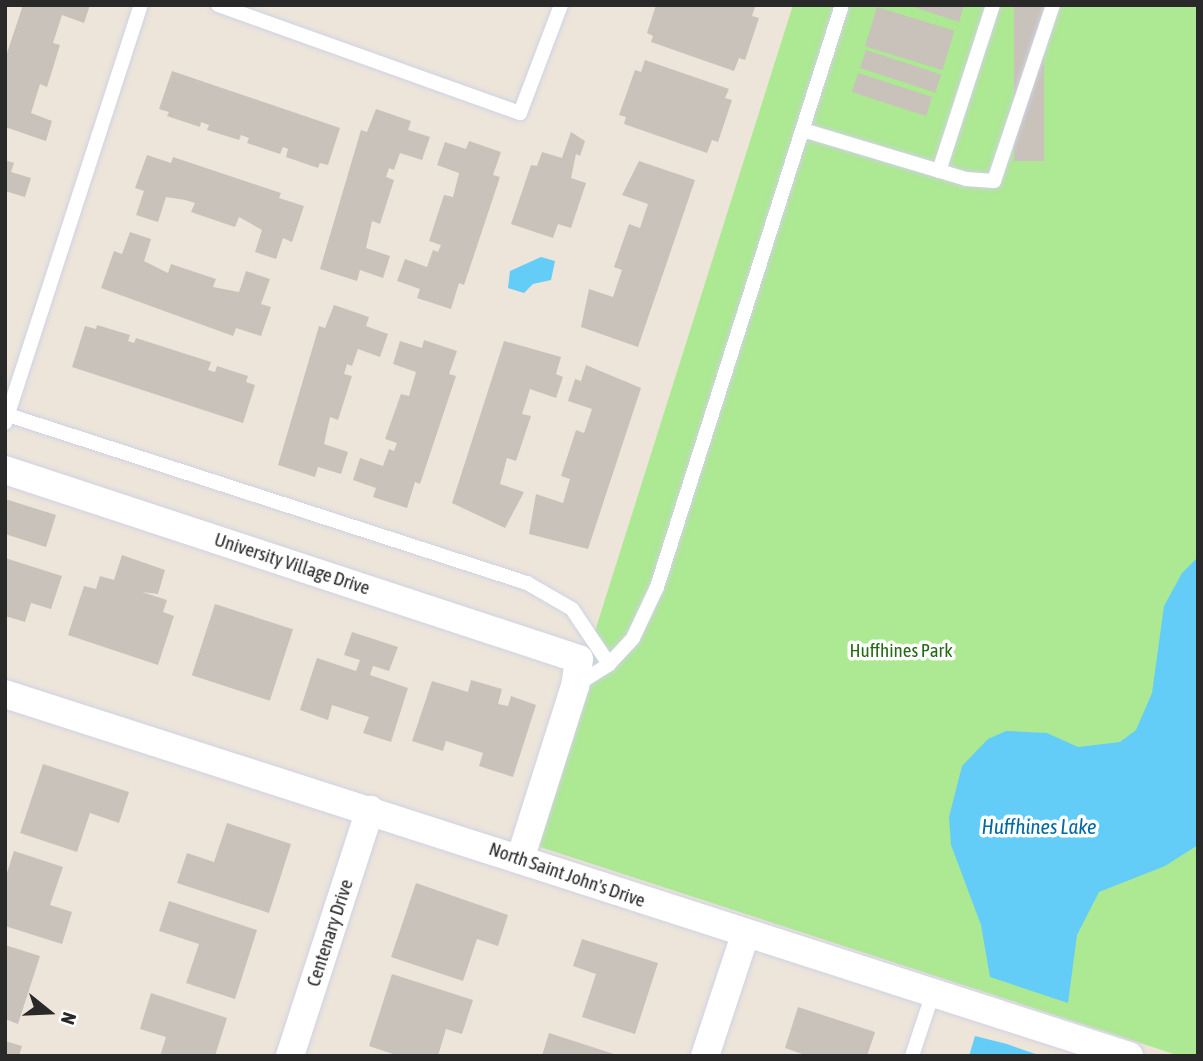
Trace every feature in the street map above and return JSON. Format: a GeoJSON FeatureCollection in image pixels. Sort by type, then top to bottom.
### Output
{"type":"FeatureCollection","features":[{"type":"Feature","properties":{"kind":"street","name":"University Village Drive"},"geometry":{"type":"LineString","coordinates":[[5,470],[577,672]]}},
{"type":"Feature","properties":{"kind":"street"},"geometry":{"type":"LineString","coordinates":[[520,859],[577,672]]}},
{"type":"Feature","properties":{"kind":"street","name":"North Saint John's Drive"},"geometry":{"type":"LineString","coordinates":[[5,694],[1121,1055]]}},
{"type":"Feature","properties":{"kind":"street","name":"Centenary Drive"},"geometry":{"type":"LineString","coordinates":[[290,1056],[370,810]]}},
{"type":"Feature","properties":{"kind":"street"},"geometry":{"type":"LineString","coordinates":[[705,1056],[745,935]]}},
{"type":"Feature","properties":{"kind":"lane"},"geometry":{"type":"LineString","coordinates":[[141,5],[7,419],[527,583],[572,609],[609,664]]}},
{"type":"Feature","properties":{"kind":"lane"},"geometry":{"type":"LineString","coordinates":[[218,5],[520,113],[561,5]]}},
{"type":"Feature","properties":{"kind":"lane"},"geometry":{"type":"LineString","coordinates":[[577,672],[609,664],[633,638],[657,587],[842,5]]}},
{"type":"Feature","properties":{"kind":"lane"},"geometry":{"type":"LineString","coordinates":[[939,171],[993,5]]}},
{"type":"Feature","properties":{"kind":"lane"},"geometry":{"type":"LineString","coordinates":[[803,131],[939,171],[985,183],[994,181],[1053,5]]}},
{"type":"Feature","properties":{"kind":"lane"},"geometry":{"type":"LineString","coordinates":[[912,1056],[933,993]]}},
{"type":"Feature","properties":{"kind":"green space","name":"Huffhines Park"},"geometry":{"type":"Polygon","coordinates":[[[793,5],[1198,5],[1198,1056],[1180,1056],[528,843],[793,5]]]}},
{"type":"Feature","properties":{"kind":"water"},"geometry":{"type":"Polygon","coordinates":[[[541,257],[555,261],[551,280],[533,284],[524,293],[508,288],[510,271],[541,257]]]}},
{"type":"Feature","properties":{"kind":"water","name":"Huffhines Lake"},"geometry":{"type":"Polygon","coordinates":[[[1198,557],[1198,845],[1165,866],[1099,892],[1077,935],[1068,1003],[990,977],[981,925],[951,845],[949,817],[962,766],[988,739],[1006,731],[1047,733],[1078,747],[1120,742],[1136,730],[1152,693],[1164,606],[1182,573],[1198,557]]]}},
{"type":"Feature","properties":{"kind":"water"},"geometry":{"type":"Polygon","coordinates":[[[975,1036],[1007,1044],[1041,1056],[969,1056],[975,1036]]]}},
{"type":"Feature","properties":{"kind":"building"},"geometry":{"type":"Polygon","coordinates":[[[23,5],[90,5],[84,23],[62,15],[53,43],[60,45],[47,87],[40,84],[31,113],[52,121],[46,141],[5,127],[5,59],[23,5]]]}},
{"type":"Feature","properties":{"kind":"building"},"geometry":{"type":"Polygon","coordinates":[[[656,5],[755,7],[752,16],[759,18],[745,60],[739,58],[734,71],[651,42],[653,36],[647,33],[656,5]]]}},
{"type":"Feature","properties":{"kind":"building"},"geometry":{"type":"Polygon","coordinates":[[[908,5],[964,5],[959,22],[908,5]]]}},
{"type":"Feature","properties":{"kind":"building"},"geometry":{"type":"Polygon","coordinates":[[[1014,5],[1044,5],[1044,161],[1014,161],[1014,5]]]}},
{"type":"Feature","properties":{"kind":"building"},"geometry":{"type":"Polygon","coordinates":[[[877,7],[954,31],[942,70],[865,46],[877,7]]]}},
{"type":"Feature","properties":{"kind":"building"},"geometry":{"type":"Polygon","coordinates":[[[866,50],[941,74],[935,92],[860,68],[866,50]]]}},
{"type":"Feature","properties":{"kind":"building"},"geometry":{"type":"Polygon","coordinates":[[[645,60],[729,89],[725,98],[732,100],[718,142],[712,140],[707,153],[624,124],[626,117],[619,115],[635,70],[641,72],[645,60]]]}},
{"type":"Feature","properties":{"kind":"building"},"geometry":{"type":"Polygon","coordinates":[[[172,71],[340,128],[328,165],[320,163],[318,168],[286,157],[288,149],[283,147],[280,154],[247,143],[249,138],[241,135],[239,140],[207,130],[209,125],[201,122],[200,127],[167,116],[169,112],[159,109],[172,71]]]}},
{"type":"Feature","properties":{"kind":"building"},"geometry":{"type":"Polygon","coordinates":[[[858,73],[932,97],[926,116],[852,92],[858,73]]]}},
{"type":"Feature","properties":{"kind":"building"},"geometry":{"type":"Polygon","coordinates":[[[376,109],[411,121],[408,130],[430,137],[422,160],[400,153],[394,170],[389,168],[386,177],[394,180],[380,224],[372,221],[366,248],[390,256],[383,278],[360,270],[357,281],[320,269],[361,130],[367,132],[376,109]]]}},
{"type":"Feature","properties":{"kind":"building"},"geometry":{"type":"Polygon","coordinates":[[[571,132],[585,141],[580,156],[576,154],[571,178],[586,183],[571,228],[558,224],[553,238],[511,224],[531,165],[537,166],[542,152],[562,158],[571,132]]]}},
{"type":"Feature","properties":{"kind":"building"},"geometry":{"type":"Polygon","coordinates":[[[469,141],[501,152],[493,175],[500,177],[464,285],[459,283],[451,309],[417,298],[420,289],[397,281],[405,259],[427,267],[433,250],[438,252],[441,245],[429,241],[444,195],[453,197],[459,173],[437,165],[445,142],[466,149],[469,141]]]}},
{"type":"Feature","properties":{"kind":"building"},"geometry":{"type":"Polygon","coordinates":[[[147,155],[171,163],[173,157],[281,193],[279,198],[304,206],[292,242],[283,238],[276,259],[255,252],[262,230],[239,217],[235,227],[191,212],[195,203],[185,200],[166,197],[158,222],[136,215],[144,191],[135,188],[147,155]]]}},
{"type":"Feature","properties":{"kind":"building"},"geometry":{"type":"Polygon","coordinates":[[[5,160],[14,163],[11,172],[31,178],[25,197],[5,191],[5,160]]]}},
{"type":"Feature","properties":{"kind":"building"},"geometry":{"type":"Polygon","coordinates":[[[639,161],[695,180],[638,347],[581,327],[589,289],[613,297],[622,270],[614,267],[629,224],[640,228],[648,204],[622,195],[639,161]]]}},
{"type":"Feature","properties":{"kind":"building"},"geometry":{"type":"Polygon","coordinates":[[[130,232],[151,239],[144,261],[168,273],[171,264],[216,279],[213,287],[239,292],[246,271],[270,279],[261,304],[271,307],[261,336],[236,328],[233,336],[101,288],[114,251],[122,254],[130,232]]]}},
{"type":"Feature","properties":{"kind":"building"},"geometry":{"type":"Polygon","coordinates":[[[334,305],[369,317],[366,326],[388,334],[380,357],[358,349],[352,366],[347,364],[344,374],[352,376],[338,420],[330,417],[324,444],[348,452],[341,474],[318,467],[315,477],[278,465],[319,326],[325,328],[334,305]]]}},
{"type":"Feature","properties":{"kind":"building"},"geometry":{"type":"Polygon","coordinates":[[[97,325],[130,335],[128,341],[134,343],[136,338],[211,362],[208,370],[215,372],[217,366],[248,376],[246,382],[255,385],[243,423],[72,367],[85,326],[96,329],[97,325]]]}},
{"type":"Feature","properties":{"kind":"building"},"geometry":{"type":"Polygon","coordinates":[[[424,340],[457,351],[449,374],[456,376],[420,484],[415,482],[407,508],[373,497],[376,488],[353,480],[360,458],[383,466],[389,449],[394,451],[397,443],[385,439],[401,394],[409,396],[416,372],[393,364],[400,341],[422,348],[424,340]]]}},
{"type":"Feature","properties":{"kind":"building"},"geometry":{"type":"Polygon","coordinates":[[[504,341],[561,357],[556,374],[563,377],[556,398],[530,389],[522,414],[531,416],[516,461],[507,458],[500,484],[524,492],[505,528],[452,503],[504,341]]]}},
{"type":"Feature","properties":{"kind":"building"},"geometry":{"type":"Polygon","coordinates":[[[586,365],[641,388],[588,549],[529,534],[536,494],[563,503],[570,479],[561,476],[576,430],[584,433],[592,409],[568,401],[575,379],[581,381],[586,365]]]}},
{"type":"Feature","properties":{"kind":"building"},"geometry":{"type":"Polygon","coordinates":[[[5,499],[56,515],[46,547],[5,534],[5,499]]]}},
{"type":"Feature","properties":{"kind":"building"},"geometry":{"type":"Polygon","coordinates":[[[122,555],[165,570],[158,594],[142,592],[167,600],[163,612],[174,616],[158,665],[68,635],[84,586],[96,589],[100,576],[114,580],[122,555]]]}},
{"type":"Feature","properties":{"kind":"building"},"geometry":{"type":"Polygon","coordinates":[[[5,558],[62,576],[51,609],[31,603],[25,622],[5,616],[5,558]]]}},
{"type":"Feature","properties":{"kind":"building"},"geometry":{"type":"Polygon","coordinates":[[[215,604],[293,629],[270,701],[192,675],[215,604]]]}},
{"type":"Feature","properties":{"kind":"building"},"geometry":{"type":"Polygon","coordinates":[[[352,632],[398,647],[389,671],[373,666],[370,675],[408,688],[391,742],[363,733],[369,717],[332,705],[328,720],[300,710],[317,658],[356,671],[360,660],[344,655],[352,632]]]}},
{"type":"Feature","properties":{"kind":"building"},"geometry":{"type":"Polygon","coordinates":[[[471,680],[502,689],[498,704],[508,706],[511,696],[536,705],[513,777],[479,766],[483,753],[446,741],[443,751],[412,741],[432,681],[468,692],[471,680]]]}},
{"type":"Feature","properties":{"kind":"building"},"geometry":{"type":"Polygon","coordinates":[[[43,764],[129,792],[119,823],[90,813],[77,852],[20,833],[43,764]]]}},
{"type":"Feature","properties":{"kind":"building"},"geometry":{"type":"Polygon","coordinates":[[[227,823],[291,844],[269,913],[177,883],[187,853],[214,862],[227,823]]]}},
{"type":"Feature","properties":{"kind":"building"},"geometry":{"type":"Polygon","coordinates":[[[14,851],[63,867],[50,905],[72,912],[62,944],[5,926],[5,879],[14,851]]]}},
{"type":"Feature","properties":{"kind":"building"},"geometry":{"type":"Polygon","coordinates":[[[416,883],[508,915],[498,946],[477,939],[463,981],[391,957],[416,883]]]}},
{"type":"Feature","properties":{"kind":"building"},"geometry":{"type":"Polygon","coordinates":[[[169,901],[257,930],[235,999],[186,983],[199,944],[159,931],[169,901]]]}},
{"type":"Feature","properties":{"kind":"building"},"geometry":{"type":"Polygon","coordinates":[[[582,939],[658,963],[635,1034],[582,1017],[596,974],[573,966],[582,939]]]}},
{"type":"Feature","properties":{"kind":"building"},"geometry":{"type":"Polygon","coordinates":[[[5,945],[40,956],[18,1024],[5,1019],[5,945]]]}},
{"type":"Feature","properties":{"kind":"building"},"geometry":{"type":"Polygon","coordinates":[[[392,974],[473,1000],[462,1034],[446,1029],[438,1056],[399,1056],[369,1046],[392,974]]]}},
{"type":"Feature","properties":{"kind":"building"},"geometry":{"type":"Polygon","coordinates":[[[151,993],[227,1018],[215,1056],[160,1056],[166,1037],[140,1029],[151,993]]]}},
{"type":"Feature","properties":{"kind":"building"},"geometry":{"type":"Polygon","coordinates":[[[798,1007],[875,1032],[867,1056],[808,1056],[785,1048],[798,1007]]]}},
{"type":"Feature","properties":{"kind":"building"},"geometry":{"type":"Polygon","coordinates":[[[549,1033],[617,1055],[617,1056],[542,1056],[549,1033]]]}},
{"type":"Feature","properties":{"kind":"building"},"geometry":{"type":"Polygon","coordinates":[[[5,1041],[22,1046],[19,1056],[5,1056],[5,1041]]]}}]}
